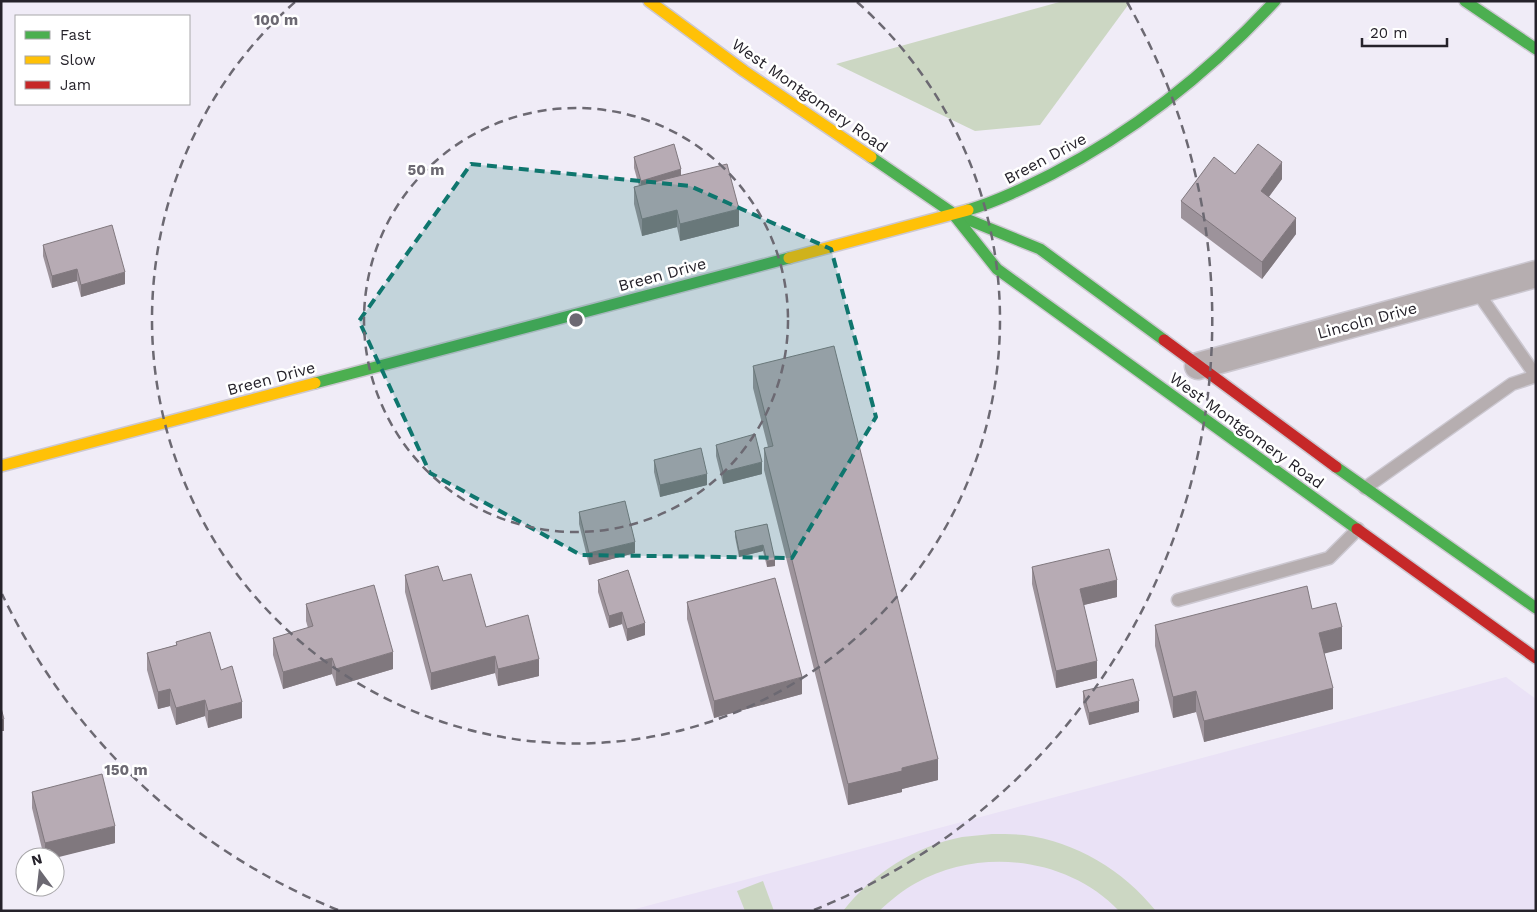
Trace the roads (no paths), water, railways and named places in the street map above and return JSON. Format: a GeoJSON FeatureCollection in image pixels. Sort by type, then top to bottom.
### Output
{"type":"FeatureCollection","features":[{"type":"Feature","properties":{"kind":"main road","name":"West Montgomery Road"},"geometry":{"type":"LineString","coordinates":[[649,1],[744,71],[954,214],[1040,249],[1365,488],[1536,608]]}},
{"type":"Feature","properties":{"kind":"main road","name":"Breen Drive"},"geometry":{"type":"LineString","coordinates":[[1,466],[954,214],[1001,199],[1072,165],[1136,124],[1202,74],[1259,20],[1275,1]]}},
{"type":"Feature","properties":{"kind":"main road"},"geometry":{"type":"LineString","coordinates":[[1465,1],[1536,49]]}},
{"type":"Feature","properties":{"kind":"main road","name":"West Montgomery Road"},"geometry":{"type":"LineString","coordinates":[[954,214],[996,269],[1536,658]]}},
{"type":"Feature","properties":{"kind":"street","name":"Lincoln Drive"},"geometry":{"type":"LineString","coordinates":[[1198,366],[1536,274]]}},
{"type":"Feature","properties":{"kind":"lane"},"geometry":{"type":"LineString","coordinates":[[1365,488],[1512,384],[1536,376],[1476,290]]}},
{"type":"Feature","properties":{"kind":"lane"},"geometry":{"type":"LineString","coordinates":[[1178,600],[1329,558],[1358,529]]}}]}
